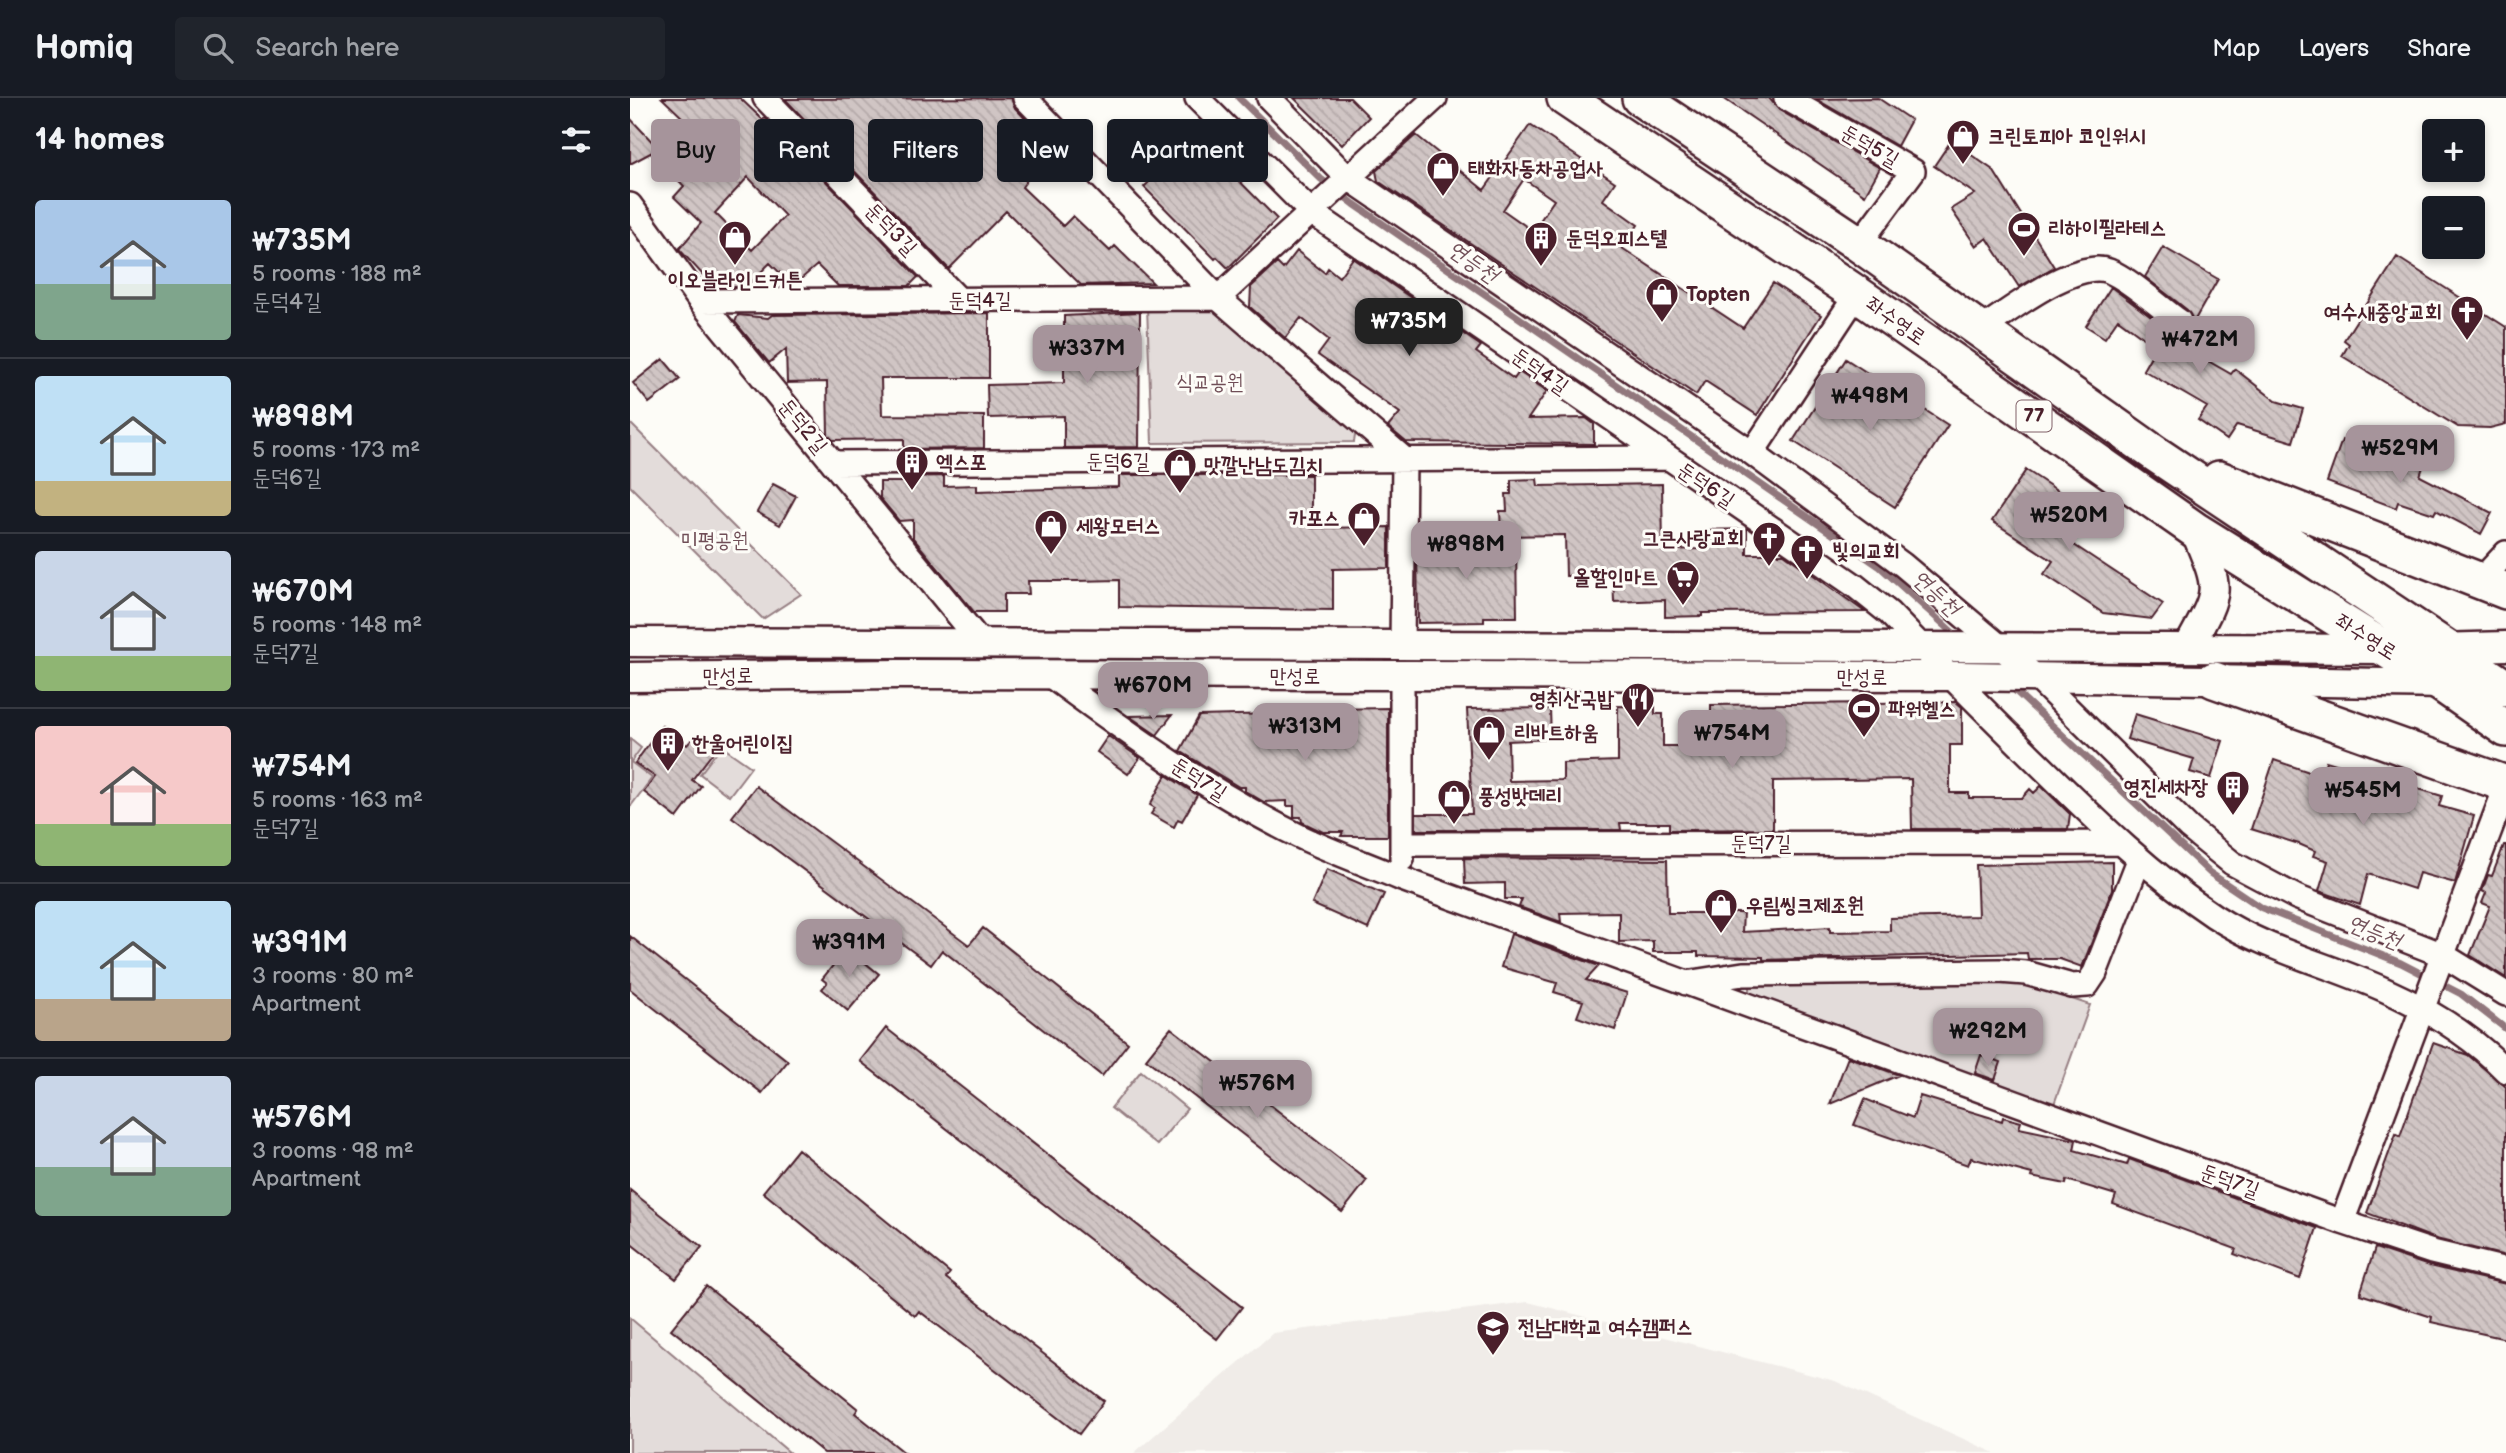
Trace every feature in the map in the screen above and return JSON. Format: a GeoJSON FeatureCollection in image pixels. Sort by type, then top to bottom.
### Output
{"type":"FeatureCollection","features":[{"type":"Feature","properties":{"kind":"main road","name":"좌수영로"},"geometry":{"type":"LineString","coordinates":[[1640,98],[1859,244],[2157,455],[2503,683]]}},
{"type":"Feature","properties":{"kind":"main road","name":"좌수영로"},"geometry":{"type":"LineString","coordinates":[[1569,99],[1857,293],[2196,530],[2444,685],[2506,729]]}},
{"type":"Feature","properties":{"kind":"main road"},"geometry":{"type":"LineString","coordinates":[[2157,455],[2493,586]]}},
{"type":"Feature","properties":{"kind":"main road"},"geometry":{"type":"LineString","coordinates":[[2214,680],[2506,785]]}},
{"type":"Feature","properties":{"kind":"street","name":"둔덕3길"},"geometry":{"type":"LineString","coordinates":[[765,98],[959,300]]}},
{"type":"Feature","properties":{"kind":"street"},"geometry":{"type":"LineString","coordinates":[[1025,98],[1219,298],[1404,459],[1402,646]]}},
{"type":"Feature","properties":{"kind":"street","name":"둔덕4길"},"geometry":{"type":"LineString","coordinates":[[1197,98],[1311,212],[1666,458]]}},
{"type":"Feature","properties":{"kind":"street"},"geometry":{"type":"LineString","coordinates":[[1269,98],[1347,177],[1752,453],[1903,565],[1991,648],[2032,677],[2189,828],[2232,863],[2296,897],[2443,955],[2506,994]]}},
{"type":"Feature","properties":{"kind":"street"},"geometry":{"type":"LineString","coordinates":[[1219,298],[1435,98]]}},
{"type":"Feature","properties":{"kind":"street","name":"둔덕5길"},"geometry":{"type":"LineString","coordinates":[[1786,98],[1913,171],[1859,244]]}},
{"type":"Feature","properties":{"kind":"street","name":"둔덕2길"},"geometry":{"type":"LineString","coordinates":[[630,205],[700,301],[982,644]]}},
{"type":"Feature","properties":{"kind":"street"},"geometry":{"type":"LineString","coordinates":[[1980,330],[2064,278],[2090,270],[2111,272],[2179,321]]}},
{"type":"Feature","properties":{"kind":"street"},"geometry":{"type":"LineString","coordinates":[[1752,453],[1857,293]]}},
{"type":"Feature","properties":{"kind":"street","name":"둔덕4길"},"geometry":{"type":"LineString","coordinates":[[700,301],[1219,298]]}},
{"type":"Feature","properties":{"kind":"street","name":"둔덕6길"},"geometry":{"type":"LineString","coordinates":[[833,463],[1666,458],[1854,585],[1889,613],[1921,646]]}},
{"type":"Feature","properties":{"kind":"street"},"geometry":{"type":"LineString","coordinates":[[2188,648],[2211,605],[2215,591],[2214,578],[2196,530]]}},
{"type":"Feature","properties":{"kind":"street"},"geometry":{"type":"LineString","coordinates":[[2493,586],[2506,553]]}},
{"type":"Feature","properties":{"kind":"street","name":"만성로"},"geometry":{"type":"LineString","coordinates":[[630,642],[1991,648]]}},
{"type":"Feature","properties":{"kind":"street"},"geometry":{"type":"LineString","coordinates":[[1921,646],[1955,676],[2120,843],[2213,915],[2256,940],[2382,988],[2423,1008],[2461,1034],[2506,1071]]}},
{"type":"Feature","properties":{"kind":"street"},"geometry":{"type":"LineString","coordinates":[[1991,648],[2383,649],[2506,646]]}},
{"type":"Feature","properties":{"kind":"street","name":"만성로"},"geometry":{"type":"LineString","coordinates":[[630,677],[1048,674],[2032,677]]}},
{"type":"Feature","properties":{"kind":"street","name":"둔덕7길"},"geometry":{"type":"LineString","coordinates":[[1048,674],[1113,723],[1242,805],[1303,838],[1402,879],[2342,1222],[2432,1252],[2506,1270]]}},
{"type":"Feature","properties":{"kind":"street"},"geometry":{"type":"LineString","coordinates":[[1402,676],[1402,879]]}},
{"type":"Feature","properties":{"kind":"street"},"geometry":{"type":"LineString","coordinates":[[2032,677],[2444,685],[2503,683]]}},
{"type":"Feature","properties":{"kind":"street"},"geometry":{"type":"LineString","coordinates":[[2342,1222],[2506,785]]}},
{"type":"Feature","properties":{"kind":"street","name":"둔덕7길"},"geometry":{"type":"LineString","coordinates":[[1402,844],[2120,843]]}},
{"type":"Feature","properties":{"kind":"street","name":"둔덕7길"},"geometry":{"type":"LineString","coordinates":[[1684,983],[1743,974],[1999,971],[2026,973],[2072,986],[2087,985],[2095,974],[2139,860]]}},
{"type":"Feature","properties":{"kind":"shaded area","name":"전남대학교 여수캠퍼스"},"geometry":{"type":"Polygon","coordinates":[[[1528,1302],[1835,1381],[1995,1453],[1134,1453],[1273,1333],[1528,1302]]]}},
{"type":"Feature","properties":{"kind":"green space","name":"식교공원"},"geometry":{"type":"Polygon","coordinates":[[[1214,306],[1356,430],[1354,442],[1152,443],[1147,307],[1214,306]]]}},
{"type":"Feature","properties":{"kind":"green space","name":"미평공원"},"geometry":{"type":"Polygon","coordinates":[[[630,423],[801,594],[763,619],[630,486],[630,423]]]}},
{"type":"Feature","properties":{"kind":"green space"},"geometry":{"type":"Polygon","coordinates":[[[630,739],[641,748],[631,762],[652,778],[630,807],[630,739]]]}},
{"type":"Feature","properties":{"kind":"green space"},"geometry":{"type":"Polygon","coordinates":[[[721,746],[751,767],[729,796],[700,774],[721,746]]]}},
{"type":"Feature","properties":{"kind":"green space"},"geometry":{"type":"Polygon","coordinates":[[[2020,982],[2090,1005],[2054,1104],[1747,996],[1751,984],[2020,982]]]}},
{"type":"Feature","properties":{"kind":"green space"},"geometry":{"type":"Polygon","coordinates":[[[1141,1071],[1187,1109],[1157,1145],[1111,1108],[1141,1071]]]}},
{"type":"Feature","properties":{"kind":"green space"},"geometry":{"type":"Polygon","coordinates":[[[630,1318],[790,1453],[630,1453],[630,1318]]]}},
{"type":"Feature","properties":{"kind":"building"},"geometry":{"type":"Polygon","coordinates":[[[662,98],[740,98],[762,119],[754,119],[754,182],[827,182],[918,277],[909,286],[838,286],[817,265],[793,286],[770,263],[746,287],[714,287],[679,249],[701,223],[674,197],[684,186],[680,182],[740,182],[740,119],[684,119],[662,98]],[[748,177],[715,213],[752,250],[785,216],[748,177]]]}},
{"type":"Feature","properties":{"kind":"building"},"geometry":{"type":"Polygon","coordinates":[[[1011,98],[1015,108],[1025,119],[997,119],[997,182],[1026,182],[1022,187],[1063,226],[1073,216],[1110,251],[1115,246],[1153,283],[1081,285],[1006,211],[949,269],[854,171],[854,119],[804,119],[785,99],[1011,98]]]}},
{"type":"Feature","properties":{"kind":"building"},"geometry":{"type":"Polygon","coordinates":[[[1294,98],[1350,98],[1369,117],[1342,145],[1294,98]]]}},
{"type":"Feature","properties":{"kind":"building"},"geometry":{"type":"Polygon","coordinates":[[[1723,98],[1769,98],[1779,110],[1880,168],[1865,195],[1723,98]]]}},
{"type":"Feature","properties":{"kind":"building"},"geometry":{"type":"Polygon","coordinates":[[[1878,98],[1911,120],[1897,146],[1816,99],[1878,98]]]}},
{"type":"Feature","properties":{"kind":"building"},"geometry":{"type":"Polygon","coordinates":[[[630,118],[651,140],[651,153],[630,164],[630,118]]]}},
{"type":"Feature","properties":{"kind":"building"},"geometry":{"type":"Polygon","coordinates":[[[1530,125],[1615,182],[1603,200],[1638,225],[1622,248],[1743,328],[1773,283],[1821,315],[1757,415],[1705,381],[1696,395],[1378,181],[1376,171],[1416,135],[1484,190],[1530,125]],[[1524,179],[1503,210],[1533,231],[1554,200],[1524,179]]]}},
{"type":"Feature","properties":{"kind":"building"},"geometry":{"type":"Polygon","coordinates":[[[1951,141],[1993,170],[2054,267],[2019,287],[1987,238],[1976,246],[1951,209],[1975,194],[1934,166],[1951,141]]]}},
{"type":"Feature","properties":{"kind":"building"},"geometry":{"type":"Polygon","coordinates":[[[1149,182],[1240,182],[1277,219],[1228,268],[1217,257],[1215,259],[1144,187],[1149,182]]]}},
{"type":"Feature","properties":{"kind":"building"},"geometry":{"type":"Polygon","coordinates":[[[2163,247],[2218,279],[2193,323],[2187,310],[2145,277],[2163,247]]]}},
{"type":"Feature","properties":{"kind":"building"},"geometry":{"type":"Polygon","coordinates":[[[1297,251],[1325,273],[1328,268],[1339,277],[1353,258],[1481,346],[1476,352],[1514,379],[1519,372],[1547,391],[1528,419],[1586,418],[1594,424],[1594,444],[1406,442],[1388,427],[1400,413],[1318,355],[1329,340],[1301,318],[1285,338],[1250,307],[1251,287],[1277,263],[1283,269],[1297,251]]]}},
{"type":"Feature","properties":{"kind":"building","name":"여수새중앙교회"},"geometry":{"type":"Polygon","coordinates":[[[2397,257],[2506,327],[2506,424],[2490,428],[2458,427],[2342,356],[2349,344],[2344,340],[2397,257]]]}},
{"type":"Feature","properties":{"kind":"building"},"geometry":{"type":"Polygon","coordinates":[[[2111,287],[2171,332],[2178,335],[2187,332],[2182,341],[2191,346],[2189,350],[2231,374],[2235,369],[2276,401],[2303,409],[2293,442],[2237,425],[2227,440],[2198,420],[2207,407],[2143,370],[2156,347],[2118,319],[2105,338],[2086,326],[2111,287]]]}},
{"type":"Feature","properties":{"kind":"building"},"geometry":{"type":"Polygon","coordinates":[[[1140,312],[1139,447],[1064,448],[1064,416],[988,418],[987,385],[1064,383],[1064,316],[1140,312]]]}},
{"type":"Feature","properties":{"kind":"building"},"geometry":{"type":"Polygon","coordinates":[[[989,313],[989,378],[881,378],[882,415],[984,416],[984,448],[904,449],[904,439],[833,440],[828,435],[827,382],[787,383],[786,349],[769,363],[735,322],[738,315],[768,318],[772,315],[989,313]]]}},
{"type":"Feature","properties":{"kind":"building"},"geometry":{"type":"Polygon","coordinates":[[[663,359],[680,379],[649,403],[633,383],[663,359]]]}},
{"type":"Feature","properties":{"kind":"building"},"geometry":{"type":"Polygon","coordinates":[[[1846,359],[1948,425],[1895,507],[1793,441],[1846,359]]]}},
{"type":"Feature","properties":{"kind":"building"},"geometry":{"type":"Polygon","coordinates":[[[2342,440],[2423,467],[2420,476],[2492,513],[2481,534],[2436,510],[2434,514],[2398,502],[2396,508],[2327,482],[2342,440]]]}},
{"type":"Feature","properties":{"kind":"building"},"geometry":{"type":"Polygon","coordinates":[[[2026,470],[2069,498],[2050,529],[2163,604],[2152,619],[2103,613],[2044,574],[2053,561],[1992,521],[2026,470]]]}},
{"type":"Feature","properties":{"kind":"building"},"geometry":{"type":"Polygon","coordinates":[[[1119,475],[1311,475],[1311,528],[1389,527],[1389,568],[1333,569],[1333,610],[1119,607],[1119,580],[1028,581],[1029,594],[1004,594],[1004,612],[974,612],[913,538],[913,520],[899,521],[880,498],[880,482],[904,482],[904,477],[944,476],[944,486],[977,485],[977,491],[1119,487],[1119,475]]]}},
{"type":"Feature","properties":{"kind":"building"},"geometry":{"type":"Polygon","coordinates":[[[1537,479],[1538,486],[1662,484],[1663,550],[1703,549],[1702,530],[1747,529],[1747,554],[1784,554],[1865,612],[1702,613],[1702,616],[1665,617],[1665,600],[1614,602],[1613,575],[1566,576],[1565,535],[1501,536],[1500,511],[1507,511],[1506,494],[1511,494],[1511,480],[1537,479]]]}},
{"type":"Feature","properties":{"kind":"building"},"geometry":{"type":"Polygon","coordinates":[[[773,484],[796,496],[780,525],[757,512],[773,484]]]}},
{"type":"Feature","properties":{"kind":"building"},"geometry":{"type":"Polygon","coordinates":[[[1417,541],[1516,541],[1517,617],[1484,617],[1484,622],[1418,623],[1417,541]]]}},
{"type":"Feature","properties":{"kind":"building"},"geometry":{"type":"Polygon","coordinates":[[[1956,702],[1962,707],[1962,745],[1950,745],[1950,793],[1969,793],[1969,798],[2022,798],[2030,789],[2034,793],[2041,786],[2070,814],[2068,829],[1912,829],[1911,779],[1773,781],[1773,829],[1669,830],[1669,823],[1620,823],[1621,830],[1416,830],[1416,814],[1472,814],[1467,709],[1550,708],[1551,739],[1508,741],[1509,781],[1563,780],[1563,763],[1618,761],[1618,706],[1655,707],[1655,714],[1663,714],[1663,746],[1711,746],[1711,705],[1956,702]]]}},
{"type":"Feature","properties":{"kind":"building"},"geometry":{"type":"Polygon","coordinates":[[[1388,708],[1388,836],[1341,836],[1343,832],[1323,832],[1302,822],[1301,817],[1294,817],[1294,806],[1287,806],[1287,801],[1264,802],[1245,791],[1245,787],[1239,787],[1180,751],[1199,716],[1274,714],[1274,710],[1388,708]]]}},
{"type":"Feature","properties":{"kind":"building"},"geometry":{"type":"Polygon","coordinates":[[[2135,714],[2223,741],[2211,778],[2190,772],[2194,759],[2127,739],[2135,714]]]}},
{"type":"Feature","properties":{"kind":"building"},"geometry":{"type":"Polygon","coordinates":[[[1172,715],[1157,735],[1129,716],[1172,715]]]}},
{"type":"Feature","properties":{"kind":"building","name":"한울어린이집"},"geometry":{"type":"Polygon","coordinates":[[[662,726],[687,745],[695,736],[714,751],[692,780],[701,786],[677,818],[644,792],[655,777],[635,763],[662,726]]]}},
{"type":"Feature","properties":{"kind":"building"},"geometry":{"type":"Polygon","coordinates":[[[1108,736],[1140,758],[1128,774],[1097,752],[1108,736]]]}},
{"type":"Feature","properties":{"kind":"building"},"geometry":{"type":"Polygon","coordinates":[[[2274,760],[2321,776],[2326,761],[2442,796],[2439,806],[2474,816],[2455,883],[2419,873],[2414,889],[2368,874],[2360,905],[2319,891],[2328,861],[2313,856],[2315,851],[2299,844],[2251,829],[2274,760]]]}},
{"type":"Feature","properties":{"kind":"building"},"geometry":{"type":"Polygon","coordinates":[[[1166,775],[1197,795],[1182,821],[1178,819],[1174,827],[1151,814],[1155,808],[1150,805],[1166,775]]]}},
{"type":"Feature","properties":{"kind":"building"},"geometry":{"type":"Polygon","coordinates":[[[756,786],[969,945],[983,928],[1128,1043],[1102,1076],[942,950],[931,965],[732,817],[756,786]]]}},
{"type":"Feature","properties":{"kind":"building"},"geometry":{"type":"Polygon","coordinates":[[[2504,845],[2506,978],[2470,955],[2490,906],[2482,903],[2486,893],[2482,891],[2488,875],[2492,876],[2504,845]]]}},
{"type":"Feature","properties":{"kind":"building"},"geometry":{"type":"Polygon","coordinates":[[[1464,858],[1667,860],[1668,913],[1743,913],[1742,932],[1830,927],[1830,932],[1890,931],[1890,918],[1978,916],[1976,865],[2112,862],[2112,890],[2082,967],[2060,959],[2028,959],[2027,953],[1763,960],[1763,957],[1698,956],[1698,952],[1653,952],[1653,941],[1619,942],[1619,912],[1560,913],[1561,922],[1519,907],[1522,899],[1505,899],[1505,883],[1465,884],[1464,858]]]}},
{"type":"Feature","properties":{"kind":"building"},"geometry":{"type":"Polygon","coordinates":[[[1327,869],[1384,894],[1368,929],[1312,904],[1327,869]]]}},
{"type":"Feature","properties":{"kind":"building"},"geometry":{"type":"Polygon","coordinates":[[[1511,934],[1599,966],[1586,980],[1627,993],[1615,1030],[1577,1017],[1583,1001],[1554,992],[1557,983],[1501,967],[1511,934]]]}},
{"type":"Feature","properties":{"kind":"building"},"geometry":{"type":"Polygon","coordinates":[[[630,936],[788,1061],[762,1093],[630,989],[630,936]]]}},
{"type":"Feature","properties":{"kind":"building"},"geometry":{"type":"Polygon","coordinates":[[[847,948],[879,974],[848,1011],[822,989],[827,983],[822,979],[847,948]]]}},
{"type":"Feature","properties":{"kind":"building"},"geometry":{"type":"Polygon","coordinates":[[[886,1028],[1242,1307],[1217,1339],[860,1061],[886,1028]]]}},
{"type":"Feature","properties":{"kind":"building"},"geometry":{"type":"Polygon","coordinates":[[[1171,1028],[1367,1180],[1342,1212],[1146,1059],[1171,1028]]]}},
{"type":"Feature","properties":{"kind":"building"},"geometry":{"type":"Polygon","coordinates":[[[2433,1043],[2468,1055],[2506,1087],[2506,1256],[2436,1239],[2367,1213],[2396,1134],[2400,1136],[2433,1043]]]}},
{"type":"Feature","properties":{"kind":"building"},"geometry":{"type":"Polygon","coordinates":[[[1981,1055],[2001,1062],[1995,1080],[1975,1073],[1981,1055]]]}},
{"type":"Feature","properties":{"kind":"building"},"geometry":{"type":"Polygon","coordinates":[[[1848,1057],[1899,1075],[1830,1104],[1848,1057]]]}},
{"type":"Feature","properties":{"kind":"building"},"geometry":{"type":"Polygon","coordinates":[[[1920,1096],[2002,1121],[2003,1117],[2021,1122],[2019,1128],[2076,1140],[2074,1150],[2127,1165],[2129,1159],[2317,1228],[2300,1279],[2234,1254],[2236,1249],[2113,1204],[2116,1195],[2067,1180],[2066,1184],[2031,1177],[2032,1174],[1971,1158],[1968,1165],[1854,1125],[1865,1099],[1913,1118],[1920,1096]]]}},
{"type":"Feature","properties":{"kind":"building"},"geometry":{"type":"Polygon","coordinates":[[[798,1149],[950,1273],[946,1278],[1104,1401],[1079,1434],[919,1311],[915,1316],[763,1192],[798,1149]]]}},
{"type":"Feature","properties":{"kind":"building"},"geometry":{"type":"Polygon","coordinates":[[[630,1190],[702,1247],[676,1279],[630,1243],[630,1190]]]}},
{"type":"Feature","properties":{"kind":"building"},"geometry":{"type":"Polygon","coordinates":[[[2375,1248],[2429,1266],[2506,1284],[2506,1339],[2431,1322],[2432,1317],[2360,1294],[2375,1248]]]}},
{"type":"Feature","properties":{"kind":"building"},"geometry":{"type":"Polygon","coordinates":[[[706,1286],[858,1409],[855,1413],[905,1453],[824,1453],[671,1329],[706,1286]]]}},
{"type":"Feature","properties":{"kind":"waterway","name":"연등천"},"geometry":{"type":"LineString","coordinates":[[1239,98],[1321,179],[1354,204],[1879,566],[1960,639]]}},
{"type":"Feature","properties":{"kind":"waterway","name":"연등천"},"geometry":{"type":"LineString","coordinates":[[2009,685],[2210,873],[2262,908],[2401,963],[2461,994],[2506,1029]]}},
{"type":"Feature","properties":{"kind":"place","name":"크린토피아 코인워시"},"geometry":{"type":"Point","coordinates":[1963,166]}},
{"type":"Feature","properties":{"kind":"place","name":"태화자동차공업사"},"geometry":{"type":"Point","coordinates":[1443,198]}},
{"type":"Feature","properties":{"kind":"place","name":"리하이필라테스"},"geometry":{"type":"Point","coordinates":[2024,258]}},
{"type":"Feature","properties":{"kind":"place","name":"이오블라인드커튼"},"geometry":{"type":"Point","coordinates":[735,267]}},
{"type":"Feature","properties":{"kind":"place","name":"둔덕오피스텔"},"geometry":{"type":"Point","coordinates":[1541,268]}},
{"type":"Feature","properties":{"kind":"place","name":"Topten"},"geometry":{"type":"Point","coordinates":[1662,324]}},
{"type":"Feature","properties":{"kind":"place","name":"여수새중앙교회"},"geometry":{"type":"Point","coordinates":[2467,342]}},
{"type":"Feature","properties":{"kind":"place","name":"엑스포"},"geometry":{"type":"Point","coordinates":[912,492]}},
{"type":"Feature","properties":{"kind":"place","name":"맛깔난남도김치"},"geometry":{"type":"Point","coordinates":[1180,495]}},
{"type":"Feature","properties":{"kind":"place","name":"카포스"},"geometry":{"type":"Point","coordinates":[1364,548]}},
{"type":"Feature","properties":{"kind":"place","name":"세왕모터스"},"geometry":{"type":"Point","coordinates":[1051,556]}},
{"type":"Feature","properties":{"kind":"place","name":"그큰사랑교회"},"geometry":{"type":"Point","coordinates":[1769,568]}},
{"type":"Feature","properties":{"kind":"place","name":"빛의교회"},"geometry":{"type":"Point","coordinates":[1807,581]}},
{"type":"Feature","properties":{"kind":"place","name":"올할인마트"},"geometry":{"type":"Point","coordinates":[1683,607]}},
{"type":"Feature","properties":{"kind":"place","name":"영취산국밥"},"geometry":{"type":"Point","coordinates":[1638,729]}},
{"type":"Feature","properties":{"kind":"place","name":"파워헬스"},"geometry":{"type":"Point","coordinates":[1864,739]}},
{"type":"Feature","properties":{"kind":"place","name":"리바트하움"},"geometry":{"type":"Point","coordinates":[1489,762]}},
{"type":"Feature","properties":{"kind":"place","name":"한울어린이집"},"geometry":{"type":"Point","coordinates":[668,773]}},
{"type":"Feature","properties":{"kind":"place","name":"영진세차장"},"geometry":{"type":"Point","coordinates":[2233,817]}},
{"type":"Feature","properties":{"kind":"place","name":"풍성밧데리"},"geometry":{"type":"Point","coordinates":[1454,826]}},
{"type":"Feature","properties":{"kind":"place","name":"우림씽크제조원"},"geometry":{"type":"Point","coordinates":[1721,935]}},
{"type":"Feature","properties":{"kind":"place","name":"전남대학교 여수캠퍼스"},"geometry":{"type":"Point","coordinates":[1493,1357]}}]}
